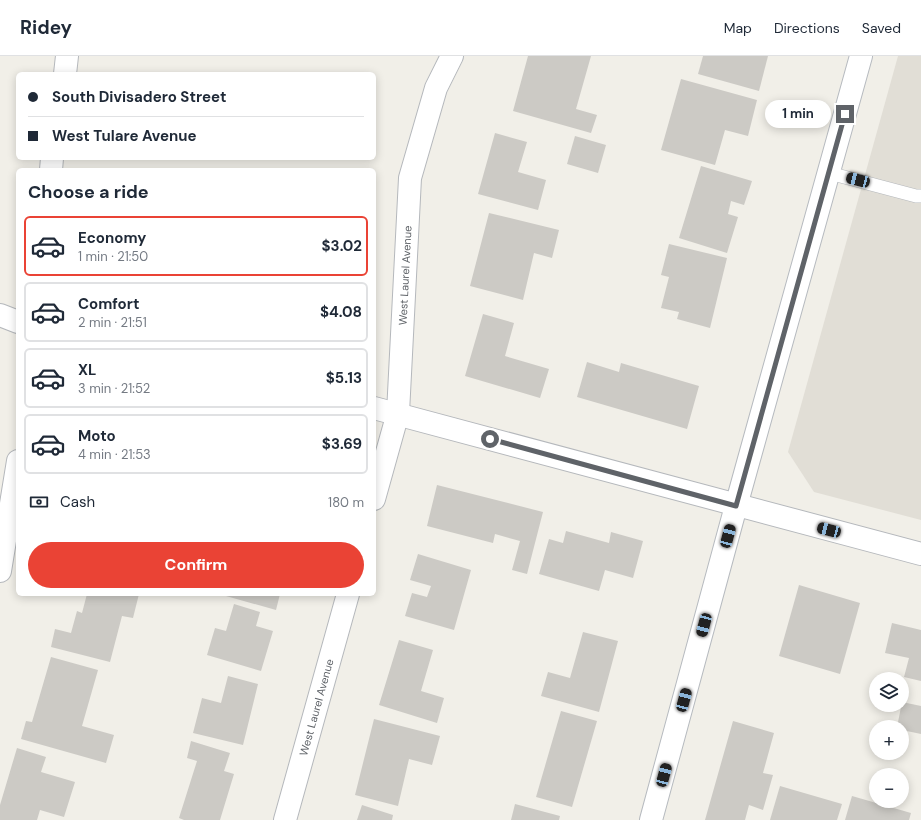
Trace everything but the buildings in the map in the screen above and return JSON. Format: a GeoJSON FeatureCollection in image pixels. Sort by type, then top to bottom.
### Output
{"type":"FeatureCollection","features":[{"type":"Feature","properties":{"kind":"street"},"geometry":{"type":"LineString","coordinates":[[65,72],[67,56]]}},
{"type":"Feature","properties":{"kind":"street","name":"West Laurel Avenue"},"geometry":{"type":"LineString","coordinates":[[376,492],[398,414],[410,178],[436,88],[452,56]]}},
{"type":"Feature","properties":{"kind":"street"},"geometry":{"type":"LineString","coordinates":[[652,820],[736,506],[861,56]]}},
{"type":"Feature","properties":{"kind":"street"},"geometry":{"type":"LineString","coordinates":[[0,315],[16,322]]}},
{"type":"Feature","properties":{"kind":"street"},"geometry":{"type":"LineString","coordinates":[[0,320],[16,323]]}},
{"type":"Feature","properties":{"kind":"street"},"geometry":{"type":"LineString","coordinates":[[376,408],[736,506],[921,554]]}},
{"type":"Feature","properties":{"kind":"street"},"geometry":{"type":"LineString","coordinates":[[0,571],[16,473]]}},
{"type":"Feature","properties":{"kind":"street","name":"West Laurel Avenue"},"geometry":{"type":"LineString","coordinates":[[285,820],[347,596]]}},
{"type":"Feature","properties":{"kind":"lane"},"geometry":{"type":"LineString","coordinates":[[829,173],[916,196],[921,196]]}},
{"type":"Feature","properties":{"kind":"shaded area"},"geometry":{"type":"Polygon","coordinates":[[[898,56],[921,56],[921,520],[814,492],[788,452],[898,56]]]}},
{"type":"Feature","properties":{"kind":"route"},"geometry":{"type":"LineString","coordinates":[[490,439],[736,506],[845,114]]}}]}
